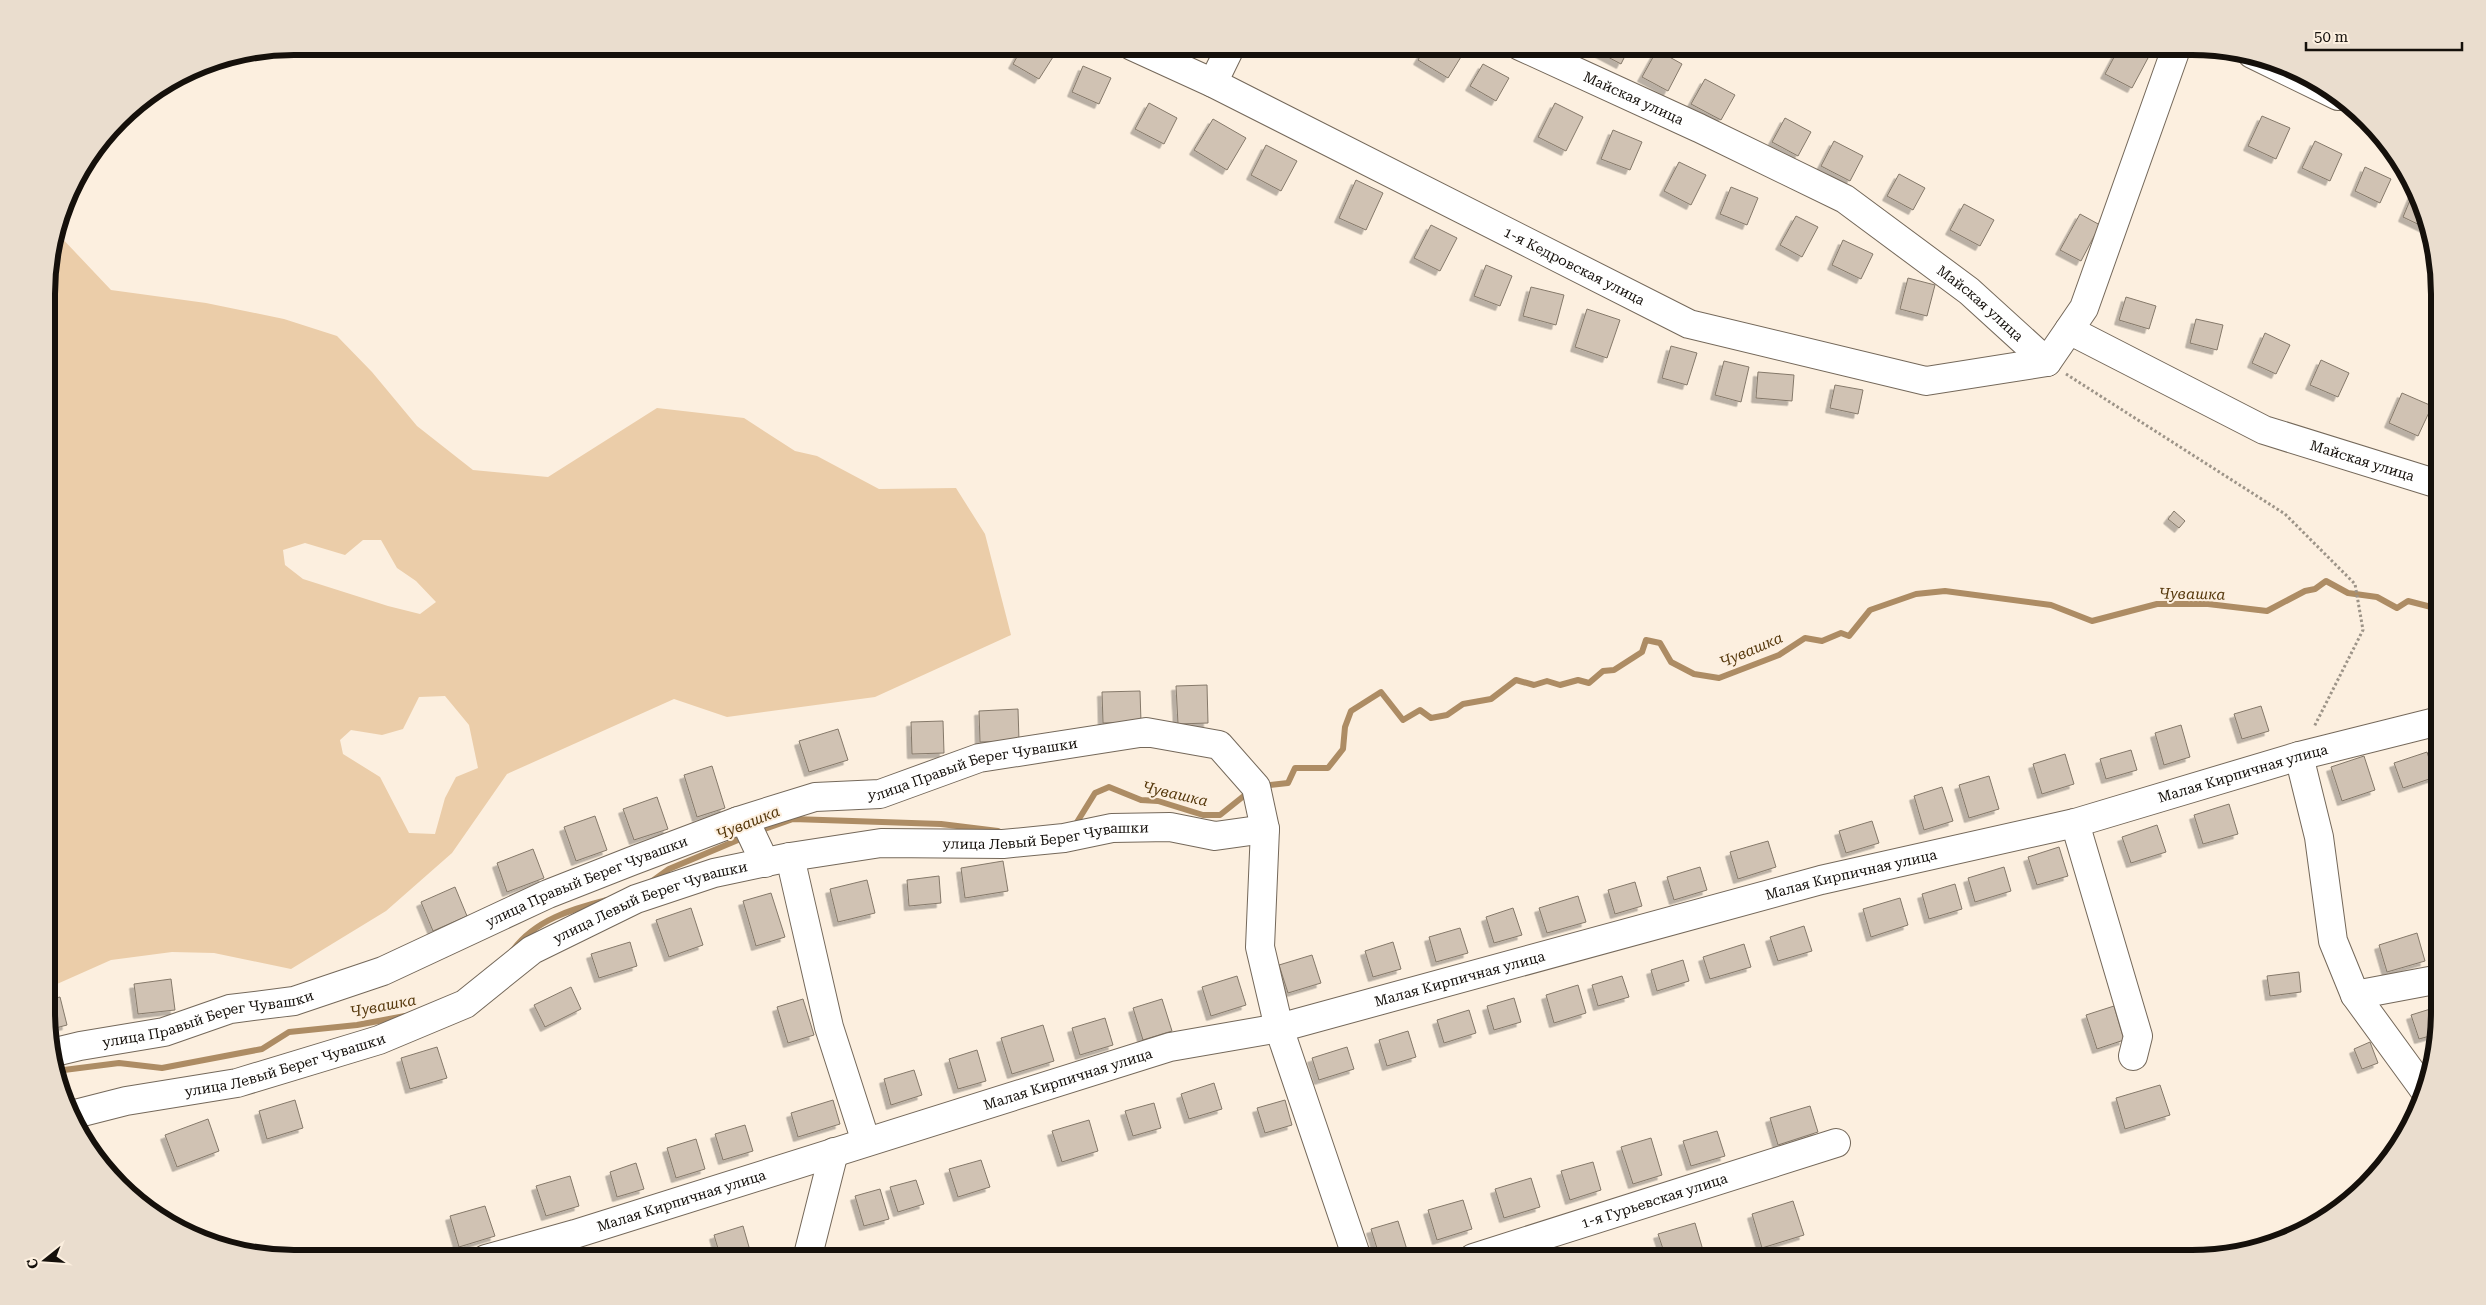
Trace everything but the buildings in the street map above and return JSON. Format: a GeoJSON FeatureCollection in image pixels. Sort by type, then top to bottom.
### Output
{"type":"FeatureCollection","features":[{"type":"Feature","properties":{"kind":"street","name":"1-я Кедровская улица"},"geometry":{"type":"LineString","coordinates":[[1151,55],[1212,83],[1690,324],[1926,381],[2047,362]]}},
{"type":"Feature","properties":{"kind":"street"},"geometry":{"type":"LineString","coordinates":[[1212,83],[1226,55]]}},
{"type":"Feature","properties":{"kind":"street","name":"Майская улица"},"geometry":{"type":"LineString","coordinates":[[1540,55],[1699,128],[1845,199],[1969,291],[2047,362]]}},
{"type":"Feature","properties":{"kind":"street"},"geometry":{"type":"LineString","coordinates":[[2047,362],[2084,308],[2174,55]]}},
{"type":"Feature","properties":{"kind":"street","name":"Майская улица"},"geometry":{"type":"LineString","coordinates":[[2069,330],[2264,430],[2431,482]]}},
{"type":"Feature","properties":{"kind":"street","name":"Малая Кирпичная улица"},"geometry":{"type":"LineString","coordinates":[[518,1250],[575,1234],[1170,1047],[1279,1028],[1821,880],[2075,823],[2298,756],[2431,723]]}},
{"type":"Feature","properties":{"kind":"street","name":"улица Правый Берег Чувашки"},"geometry":{"type":"LineString","coordinates":[[59,1052],[80,1046],[164,1032],[230,1009],[294,1001],[374,974],[548,894],[760,842],[815,797],[880,794],[979,758],[1146,732],[1219,745],[1256,787],[1265,829]]}},
{"type":"Feature","properties":{"kind":"street"},"geometry":{"type":"LineString","coordinates":[[2298,756],[2319,837],[2333,941],[2355,995],[2420,1083]]}},
{"type":"Feature","properties":{"kind":"street"},"geometry":{"type":"LineString","coordinates":[[2075,823],[2138,1036],[2133,1056]]}},
{"type":"Feature","properties":{"kind":"street","name":"улица Левый Берег Чувашки"},"geometry":{"type":"LineString","coordinates":[[78,1113],[126,1101],[237,1083],[379,1040],[465,1004],[532,950],[636,899],[714,873],[760,842],[1012,843],[1064,838],[1112,828],[1170,828],[1215,836],[1265,829]]}},
{"type":"Feature","properties":{"kind":"street"},"geometry":{"type":"LineString","coordinates":[[1265,829],[1260,948],[1279,1028],[1355,1250]]}},
{"type":"Feature","properties":{"kind":"street"},"geometry":{"type":"LineString","coordinates":[[760,842],[829,1027],[866,1142]]}},
{"type":"Feature","properties":{"kind":"street"},"geometry":{"type":"LineString","coordinates":[[2355,995],[2431,981]]}},
{"type":"Feature","properties":{"kind":"street","name":"1-я Гурьевская улица"},"geometry":{"type":"LineString","coordinates":[[1498,1250],[1836,1143]]}},
{"type":"Feature","properties":{"kind":"street"},"geometry":{"type":"LineString","coordinates":[[809,1250],[834,1152]]}},
{"type":"Feature","properties":{"kind":"path"},"geometry":{"type":"LineString","coordinates":[[2047,362],[2285,514],[2354,584],[2363,630],[2346,667],[2298,756]]}},
{"type":"Feature","properties":{"kind":"shaded area"},"geometry":{"type":"Polygon","coordinates":[[[62,238],[111,290],[206,303],[284,319],[337,336],[372,372],[417,426],[473,470],[548,477],[657,408],[744,418],[795,451],[817,456],[879,489],[956,488],[985,534],[1011,635],[875,697],[727,717],[674,699],[507,774],[452,853],[386,911],[291,969],[214,953],[172,952],[111,960],[55,985],[55,294],[57,263],[62,238]],[[363,540],[345,555],[305,543],[283,550],[285,565],[303,579],[388,606],[420,614],[436,602],[416,581],[397,568],[381,540],[363,540]],[[445,696],[419,697],[403,729],[382,735],[351,730],[340,740],[343,754],[380,777],[409,833],[435,834],[445,798],[456,777],[478,768],[469,725],[445,696]]]}},
{"type":"Feature","properties":{"kind":"waterway","name":"Чувашка"},"geometry":{"type":"LineString","coordinates":[[1261,786],[1288,783],[1295,768],[1328,768],[1343,749],[1345,727],[1351,711],[1381,692],[1403,720],[1420,710],[1431,718],[1447,715],[1463,704],[1491,699],[1516,680],[1534,685],[1547,681],[1560,685],[1578,680],[1589,683],[1603,671],[1614,670],[1642,652],[1646,640],[1660,643],[1671,662],[1694,674],[1719,678],[1779,655],[1805,638],[1822,641],[1841,633],[1849,636],[1870,610],[1916,594],[1945,591],[2051,605],[2092,621],[2157,604],[2208,604],[2267,611],[2305,591],[2315,589],[2326,581],[2348,593],[2377,597],[2397,608],[2408,601],[2431,607]]}},
{"type":"Feature","properties":{"kind":"waterway","name":"Чувашка"},"geometry":{"type":"LineString","coordinates":[[1074,827],[1095,793],[1109,787],[1141,800],[1158,801],[1203,815],[1220,815],[1250,791]]}},
{"type":"Feature","properties":{"kind":"waterway","name":"Чувашка"},"geometry":{"type":"LineString","coordinates":[[756,832],[793,819],[941,824],[998,831]]}},
{"type":"Feature","properties":{"kind":"waterway","name":"Чувашка"},"geometry":{"type":"LineString","coordinates":[[651,882],[669,869],[745,837]]}},
{"type":"Feature","properties":{"kind":"waterway","name":"Чувашка"},"geometry":{"type":"LineString","coordinates":[[513,950],[543,923],[581,907],[607,900]]}},
{"type":"Feature","properties":{"kind":"waterway","name":"Чувашка"},"geometry":{"type":"LineString","coordinates":[[62,1070],[119,1063],[162,1068],[262,1049],[289,1032],[357,1025],[405,1016]]}}]}
